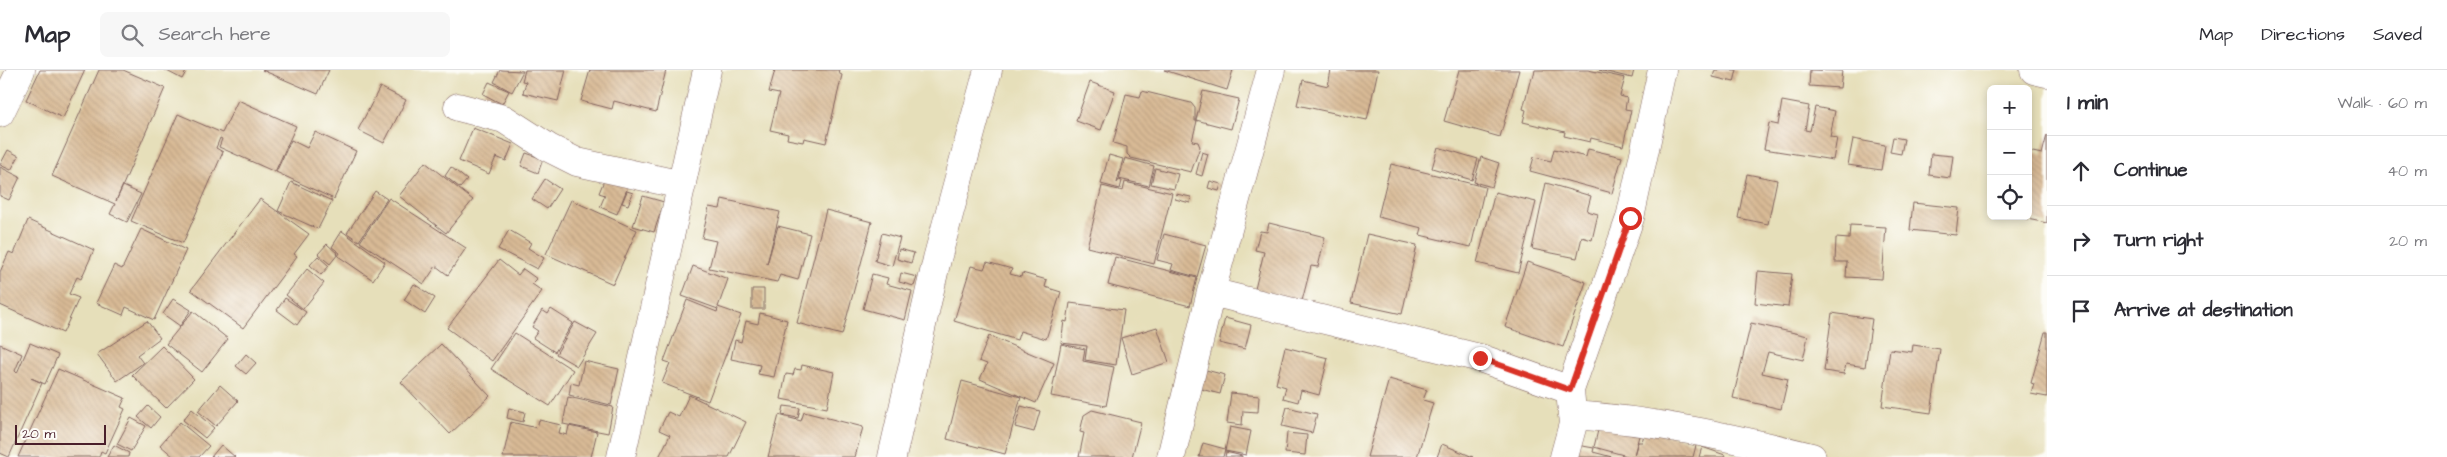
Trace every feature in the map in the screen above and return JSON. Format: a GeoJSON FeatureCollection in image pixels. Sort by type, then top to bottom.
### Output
{"type":"FeatureCollection","features":[{"type":"Feature","properties":{"kind":"street"},"geometry":{"type":"LineString","coordinates":[[0,113],[21,70]]}},
{"type":"Feature","properties":{"kind":"street"},"geometry":{"type":"LineString","coordinates":[[622,457],[708,70]]}},
{"type":"Feature","properties":{"kind":"street"},"geometry":{"type":"LineString","coordinates":[[892,457],[937,259],[988,70]]}},
{"type":"Feature","properties":{"kind":"street"},"geometry":{"type":"LineString","coordinates":[[1172,457],[1211,292],[1271,70]]}},
{"type":"Feature","properties":{"kind":"street"},"geometry":{"type":"LineString","coordinates":[[1564,457],[1573,424],[1571,402],[1630,218],[1662,70]]}},
{"type":"Feature","properties":{"kind":"street"},"geometry":{"type":"LineString","coordinates":[[2034,70],[2047,73]]}},
{"type":"Feature","properties":{"kind":"street"},"geometry":{"type":"LineString","coordinates":[[458,107],[504,119],[549,148],[577,162],[682,185]]}},
{"type":"Feature","properties":{"kind":"street"},"geometry":{"type":"LineString","coordinates":[[1211,292],[1480,358],[1571,402],[1612,417],[1712,435],[1812,457]]}},
{"type":"Feature","properties":{"kind":"building"},"geometry":{"type":"Polygon","coordinates":[[[40,70],[85,70],[63,118],[26,100],[40,70]]]}},
{"type":"Feature","properties":{"kind":"building"},"geometry":{"type":"Polygon","coordinates":[[[99,70],[123,70],[165,88],[116,201],[123,186],[141,194],[127,222],[110,214],[115,204],[52,176],[99,70]]]}},
{"type":"Feature","properties":{"kind":"building"},"geometry":{"type":"Polygon","coordinates":[[[165,70],[187,70],[182,79],[165,70]]]}},
{"type":"Feature","properties":{"kind":"building"},"geometry":{"type":"Polygon","coordinates":[[[262,70],[329,70],[318,94],[262,70]]]}},
{"type":"Feature","properties":{"kind":"building"},"geometry":{"type":"Polygon","coordinates":[[[500,70],[523,71],[512,92],[494,82],[500,70]]]}},
{"type":"Feature","properties":{"kind":"building"},"geometry":{"type":"Polygon","coordinates":[[[525,70],[566,70],[558,101],[523,93],[526,82],[522,81],[525,70]]]}},
{"type":"Feature","properties":{"kind":"building"},"geometry":{"type":"Polygon","coordinates":[[[590,70],[666,70],[656,112],[614,101],[612,109],[581,101],[590,70]]]}},
{"type":"Feature","properties":{"kind":"building"},"geometry":{"type":"Polygon","coordinates":[[[775,70],[839,70],[838,73],[842,75],[826,143],[804,138],[803,142],[787,139],[788,134],[770,130],[779,94],[769,92],[775,70]]]}},
{"type":"Feature","properties":{"kind":"building"},"geometry":{"type":"Polygon","coordinates":[[[1164,70],[1233,70],[1227,90],[1164,70]]]}},
{"type":"Feature","properties":{"kind":"building"},"geometry":{"type":"Polygon","coordinates":[[[1331,70],[1378,70],[1367,120],[1297,105],[1303,80],[1328,86],[1331,70]]]}},
{"type":"Feature","properties":{"kind":"building"},"geometry":{"type":"Polygon","coordinates":[[[1459,70],[1519,70],[1500,137],[1444,121],[1459,70]]]}},
{"type":"Feature","properties":{"kind":"building"},"geometry":{"type":"Polygon","coordinates":[[[1535,70],[1588,70],[1625,78],[1620,96],[1627,98],[1625,109],[1631,110],[1623,146],[1591,138],[1590,142],[1564,136],[1565,132],[1523,122],[1526,110],[1523,109],[1531,77],[1533,78],[1535,70]]]}},
{"type":"Feature","properties":{"kind":"building"},"geometry":{"type":"Polygon","coordinates":[[[1599,70],[1634,70],[1632,78],[1599,70]]]}},
{"type":"Feature","properties":{"kind":"building"},"geometry":{"type":"Polygon","coordinates":[[[1715,70],[1737,70],[1734,82],[1713,77],[1715,70]]]}},
{"type":"Feature","properties":{"kind":"building"},"geometry":{"type":"Polygon","coordinates":[[[1810,70],[1842,71],[1840,88],[1809,86],[1810,70]]]}},
{"type":"Feature","properties":{"kind":"building"},"geometry":{"type":"Polygon","coordinates":[[[489,82],[509,91],[502,104],[483,94],[489,82]]]}},
{"type":"Feature","properties":{"kind":"building"},"geometry":{"type":"Polygon","coordinates":[[[1090,82],[1115,91],[1101,130],[1076,121],[1090,82]]]}},
{"type":"Feature","properties":{"kind":"building"},"geometry":{"type":"Polygon","coordinates":[[[380,87],[406,100],[384,143],[358,130],[380,87]]]}},
{"type":"Feature","properties":{"kind":"building"},"geometry":{"type":"Polygon","coordinates":[[[1142,91],[1191,103],[1195,108],[1195,121],[1197,121],[1192,141],[1198,142],[1200,147],[1191,172],[1131,158],[1127,154],[1127,147],[1113,143],[1126,94],[1140,97],[1142,91]]]}},
{"type":"Feature","properties":{"kind":"building"},"geometry":{"type":"Polygon","coordinates":[[[1203,91],[1239,99],[1231,129],[1196,120],[1203,91]]]}},
{"type":"Feature","properties":{"kind":"building"},"geometry":{"type":"Polygon","coordinates":[[[238,100],[296,126],[275,172],[219,147],[222,139],[220,138],[216,148],[223,152],[183,243],[131,221],[178,114],[222,133],[238,100]]]}},
{"type":"Feature","properties":{"kind":"building"},"geometry":{"type":"Polygon","coordinates":[[[1782,101],[1809,106],[1805,130],[1810,131],[1815,107],[1835,111],[1830,137],[1837,138],[1833,160],[1764,149],[1769,123],[1778,125],[1782,101]]]}},
{"type":"Feature","properties":{"kind":"building"},"geometry":{"type":"Polygon","coordinates":[[[473,128],[513,144],[506,161],[496,157],[489,174],[459,161],[473,128]]]}},
{"type":"Feature","properties":{"kind":"building"},"geometry":{"type":"Polygon","coordinates":[[[315,132],[356,151],[334,199],[276,172],[291,140],[307,148],[315,132]]]}},
{"type":"Feature","properties":{"kind":"building"},"geometry":{"type":"Polygon","coordinates":[[[2047,135],[2047,223],[2032,220],[2032,152],[2042,154],[2047,135]]]}},
{"type":"Feature","properties":{"kind":"building"},"geometry":{"type":"Polygon","coordinates":[[[1893,137],[1904,139],[1901,154],[1890,152],[1893,137]]]}},
{"type":"Feature","properties":{"kind":"building"},"geometry":{"type":"Polygon","coordinates":[[[1853,139],[1885,145],[1881,170],[1848,165],[1853,139]]]}},
{"type":"Feature","properties":{"kind":"building"},"geometry":{"type":"Polygon","coordinates":[[[1438,147],[1478,159],[1472,180],[1432,168],[1438,147]]]}},
{"type":"Feature","properties":{"kind":"building"},"geometry":{"type":"Polygon","coordinates":[[[1554,149],[1586,157],[1588,149],[1622,157],[1612,193],[1530,171],[1534,157],[1551,161],[1554,149]]]}},
{"type":"Feature","properties":{"kind":"building"},"geometry":{"type":"Polygon","coordinates":[[[8,150],[19,156],[11,170],[0,165],[8,150]]]}},
{"type":"Feature","properties":{"kind":"building"},"geometry":{"type":"Polygon","coordinates":[[[1202,152],[1208,154],[1202,176],[1196,174],[1202,152]]]}},
{"type":"Feature","properties":{"kind":"building"},"geometry":{"type":"Polygon","coordinates":[[[526,153],[543,159],[538,173],[521,166],[526,153]]]}},
{"type":"Feature","properties":{"kind":"building"},"geometry":{"type":"Polygon","coordinates":[[[1931,154],[1953,156],[1950,178],[1929,175],[1931,154]]]}},
{"type":"Feature","properties":{"kind":"building"},"geometry":{"type":"Polygon","coordinates":[[[1109,155],[1123,159],[1117,183],[1119,180],[1122,181],[1120,189],[1101,184],[1109,155]]]}},
{"type":"Feature","properties":{"kind":"building"},"geometry":{"type":"Polygon","coordinates":[[[1481,157],[1499,163],[1492,187],[1474,182],[1481,157]]]}},
{"type":"Feature","properties":{"kind":"building"},"geometry":{"type":"Polygon","coordinates":[[[1125,158],[1154,166],[1149,186],[1119,179],[1125,158]]]}},
{"type":"Feature","properties":{"kind":"building"},"geometry":{"type":"Polygon","coordinates":[[[425,162],[473,200],[446,233],[399,196],[425,162]]]}},
{"type":"Feature","properties":{"kind":"building"},"geometry":{"type":"Polygon","coordinates":[[[1391,164],[1485,187],[1471,247],[1420,235],[1422,228],[1378,217],[1391,164]]]}},
{"type":"Feature","properties":{"kind":"building"},"geometry":{"type":"Polygon","coordinates":[[[0,167],[20,177],[9,200],[0,196],[0,167]]]}},
{"type":"Feature","properties":{"kind":"building"},"geometry":{"type":"Polygon","coordinates":[[[451,167],[467,180],[460,188],[445,176],[451,167]]]}},
{"type":"Feature","properties":{"kind":"building"},"geometry":{"type":"Polygon","coordinates":[[[1155,168],[1178,174],[1174,189],[1151,184],[1155,168]]]}},
{"type":"Feature","properties":{"kind":"building"},"geometry":{"type":"Polygon","coordinates":[[[1747,174],[1777,180],[1768,224],[1738,218],[1747,174]]]}},
{"type":"Feature","properties":{"kind":"building"},"geometry":{"type":"Polygon","coordinates":[[[605,178],[629,184],[617,214],[600,207],[605,195],[599,193],[605,178]]]}},
{"type":"Feature","properties":{"kind":"building"},"geometry":{"type":"Polygon","coordinates":[[[545,179],[560,189],[547,209],[532,199],[545,179]]]}},
{"type":"Feature","properties":{"kind":"building"},"geometry":{"type":"Polygon","coordinates":[[[1210,181],[1221,184],[1219,191],[1208,188],[1210,181]]]}},
{"type":"Feature","properties":{"kind":"building"},"geometry":{"type":"Polygon","coordinates":[[[291,182],[332,201],[318,229],[278,211],[291,182]]]}},
{"type":"Feature","properties":{"kind":"building"},"geometry":{"type":"Polygon","coordinates":[[[1125,182],[1172,193],[1154,264],[1087,247],[1102,186],[1123,191],[1125,182]]]}},
{"type":"Feature","properties":{"kind":"building"},"geometry":{"type":"Polygon","coordinates":[[[1546,183],[1591,196],[1587,211],[1598,214],[1592,240],[1582,237],[1577,258],[1532,249],[1546,183]]]}},
{"type":"Feature","properties":{"kind":"building"},"geometry":{"type":"Polygon","coordinates":[[[375,191],[387,199],[359,241],[347,233],[375,191]]]}},
{"type":"Feature","properties":{"kind":"building"},"geometry":{"type":"Polygon","coordinates":[[[627,191],[633,193],[628,205],[622,203],[627,191]]]}},
{"type":"Feature","properties":{"kind":"building"},"geometry":{"type":"Polygon","coordinates":[[[1495,192],[1536,202],[1518,273],[1477,263],[1495,192]]]}},
{"type":"Feature","properties":{"kind":"building"},"geometry":{"type":"Polygon","coordinates":[[[1176,194],[1191,197],[1190,203],[1175,199],[1176,194]]]}},
{"type":"Feature","properties":{"kind":"building"},"geometry":{"type":"Polygon","coordinates":[[[643,196],[664,202],[654,232],[633,226],[643,196]]]}},
{"type":"Feature","properties":{"kind":"building"},"geometry":{"type":"Polygon","coordinates":[[[389,198],[466,248],[448,275],[436,266],[424,284],[360,242],[389,198]]]}},
{"type":"Feature","properties":{"kind":"building"},"geometry":{"type":"Polygon","coordinates":[[[260,199],[309,234],[294,254],[297,256],[243,328],[191,290],[260,199]]]}},
{"type":"Feature","properties":{"kind":"building"},"geometry":{"type":"Polygon","coordinates":[[[722,199],[780,212],[767,264],[778,226],[810,234],[798,280],[780,275],[777,282],[709,268],[716,241],[702,238],[709,207],[720,209],[722,199]]]}},
{"type":"Feature","properties":{"kind":"building"},"geometry":{"type":"Polygon","coordinates":[[[571,200],[637,230],[613,284],[546,254],[571,200]]]}},
{"type":"Feature","properties":{"kind":"building"},"geometry":{"type":"Polygon","coordinates":[[[1913,203],[1959,208],[1956,235],[1910,230],[1913,203]]]}},
{"type":"Feature","properties":{"kind":"building"},"geometry":{"type":"Polygon","coordinates":[[[826,210],[872,222],[842,335],[797,323],[826,210]]]}},
{"type":"Feature","properties":{"kind":"building"},"geometry":{"type":"Polygon","coordinates":[[[28,220],[94,250],[81,279],[77,277],[69,294],[79,298],[63,333],[0,305],[0,272],[9,252],[14,254],[28,220]]]}},
{"type":"Feature","properties":{"kind":"building"},"geometry":{"type":"Polygon","coordinates":[[[1269,223],[1325,237],[1318,267],[1311,266],[1302,301],[1255,289],[1264,252],[1255,250],[1260,231],[1267,232],[1269,223]]]}},
{"type":"Feature","properties":{"kind":"building"},"geometry":{"type":"Polygon","coordinates":[[[1850,225],[1886,227],[1882,279],[1846,277],[1847,262],[1835,262],[1836,238],[1849,239],[1850,225]]]}},
{"type":"Feature","properties":{"kind":"building"},"geometry":{"type":"Polygon","coordinates":[[[141,229],[186,250],[154,320],[126,307],[123,315],[96,303],[114,265],[122,269],[141,229]]]}},
{"type":"Feature","properties":{"kind":"building"},"geometry":{"type":"Polygon","coordinates":[[[509,230],[531,243],[528,248],[544,258],[537,269],[498,249],[509,230]]]}},
{"type":"Feature","properties":{"kind":"building"},"geometry":{"type":"Polygon","coordinates":[[[342,231],[385,262],[373,280],[338,256],[340,253],[332,247],[342,231]]]}},
{"type":"Feature","properties":{"kind":"building"},"geometry":{"type":"Polygon","coordinates":[[[882,233],[900,238],[892,266],[875,261],[882,233]]]}},
{"type":"Feature","properties":{"kind":"building"},"geometry":{"type":"Polygon","coordinates":[[[1164,234],[1206,245],[1197,277],[1171,270],[1173,264],[1157,260],[1164,234]]]}},
{"type":"Feature","properties":{"kind":"building"},"geometry":{"type":"Polygon","coordinates":[[[1367,234],[1417,245],[1402,314],[1351,303],[1367,234]]]}},
{"type":"Feature","properties":{"kind":"building"},"geometry":{"type":"Polygon","coordinates":[[[327,244],[338,254],[330,264],[318,254],[327,244]]]}},
{"type":"Feature","properties":{"kind":"building"},"geometry":{"type":"Polygon","coordinates":[[[899,249],[914,253],[911,263],[897,259],[899,249]]]}},
{"type":"Feature","properties":{"kind":"building"},"geometry":{"type":"Polygon","coordinates":[[[318,256],[329,266],[321,275],[310,265],[318,256]]]}},
{"type":"Feature","properties":{"kind":"building"},"geometry":{"type":"Polygon","coordinates":[[[1115,257],[1197,278],[1190,306],[1108,285],[1115,257]]]}},
{"type":"Feature","properties":{"kind":"building"},"geometry":{"type":"Polygon","coordinates":[[[499,260],[518,275],[523,269],[537,279],[532,284],[542,291],[492,361],[447,328],[499,260]]]}},
{"type":"Feature","properties":{"kind":"building"},"geometry":{"type":"Polygon","coordinates":[[[987,262],[1012,269],[1010,274],[1021,277],[1022,273],[1047,280],[1045,287],[1061,292],[1046,339],[1020,331],[1017,340],[954,321],[971,266],[984,269],[987,262]]]}},
{"type":"Feature","properties":{"kind":"building"},"geometry":{"type":"Polygon","coordinates":[[[1527,262],[1586,282],[1563,347],[1505,327],[1527,262]]]}},
{"type":"Feature","properties":{"kind":"building"},"geometry":{"type":"Polygon","coordinates":[[[693,266],[728,279],[718,307],[741,315],[708,401],[662,383],[670,363],[664,361],[687,300],[717,312],[718,309],[682,296],[693,266]]]}},
{"type":"Feature","properties":{"kind":"building"},"geometry":{"type":"Polygon","coordinates":[[[307,269],[324,283],[303,309],[286,295],[307,269]]]}},
{"type":"Feature","properties":{"kind":"building"},"geometry":{"type":"Polygon","coordinates":[[[1758,271],[1792,274],[1788,307],[1755,303],[1758,271]]]}},
{"type":"Feature","properties":{"kind":"building"},"geometry":{"type":"Polygon","coordinates":[[[901,273],[917,277],[914,286],[899,282],[901,273]]]}},
{"type":"Feature","properties":{"kind":"building"},"geometry":{"type":"Polygon","coordinates":[[[872,274],[888,278],[886,284],[912,291],[905,320],[863,309],[872,274]]]}},
{"type":"Feature","properties":{"kind":"building"},"geometry":{"type":"Polygon","coordinates":[[[414,284],[435,298],[425,314],[404,300],[414,284]]]}},
{"type":"Feature","properties":{"kind":"building"},"geometry":{"type":"Polygon","coordinates":[[[752,289],[764,289],[764,309],[752,309],[752,289]]]}},
{"type":"Feature","properties":{"kind":"building"},"geometry":{"type":"Polygon","coordinates":[[[285,298],[306,312],[297,325],[277,310],[285,298]]]}},
{"type":"Feature","properties":{"kind":"building"},"geometry":{"type":"Polygon","coordinates":[[[173,299],[191,310],[180,326],[163,314],[173,299]]]}},
{"type":"Feature","properties":{"kind":"building"},"geometry":{"type":"Polygon","coordinates":[[[1070,303],[1124,310],[1116,365],[1085,360],[1087,346],[1061,343],[1064,321],[1067,322],[1070,303]]]}},
{"type":"Feature","properties":{"kind":"building"},"geometry":{"type":"Polygon","coordinates":[[[551,309],[573,323],[555,352],[533,338],[538,331],[532,327],[542,310],[548,314],[551,309]]]}},
{"type":"Feature","properties":{"kind":"building"},"geometry":{"type":"Polygon","coordinates":[[[193,311],[228,339],[202,372],[166,344],[193,311]]]}},
{"type":"Feature","properties":{"kind":"building"},"geometry":{"type":"Polygon","coordinates":[[[760,313],[787,320],[774,377],[758,374],[760,365],[731,359],[735,340],[741,342],[746,321],[758,324],[760,313]]]}},
{"type":"Feature","properties":{"kind":"building"},"geometry":{"type":"Polygon","coordinates":[[[1832,313],[1872,319],[1865,367],[1846,364],[1844,374],[1824,371],[1832,313]]]}},
{"type":"Feature","properties":{"kind":"building"},"geometry":{"type":"Polygon","coordinates":[[[1225,318],[1251,325],[1245,349],[1219,343],[1225,318]]]}},
{"type":"Feature","properties":{"kind":"building"},"geometry":{"type":"Polygon","coordinates":[[[147,321],[160,338],[137,355],[143,363],[117,381],[97,354],[147,321]]]}},
{"type":"Feature","properties":{"kind":"building"},"geometry":{"type":"Polygon","coordinates":[[[575,322],[597,334],[577,366],[556,354],[575,322]]]}},
{"type":"Feature","properties":{"kind":"building"},"geometry":{"type":"Polygon","coordinates":[[[1751,323],[1808,336],[1803,360],[1768,352],[1762,373],[1788,379],[1781,409],[1733,398],[1751,323]]]}},
{"type":"Feature","properties":{"kind":"building"},"geometry":{"type":"Polygon","coordinates":[[[1157,327],[1169,362],[1132,374],[1121,338],[1157,327]]]}},
{"type":"Feature","properties":{"kind":"building"},"geometry":{"type":"Polygon","coordinates":[[[2045,332],[2047,332],[2047,397],[2031,394],[2034,384],[2031,383],[2045,332]]]}},
{"type":"Feature","properties":{"kind":"building"},"geometry":{"type":"Polygon","coordinates":[[[515,333],[573,370],[550,406],[491,369],[515,333]]]}},
{"type":"Feature","properties":{"kind":"building"},"geometry":{"type":"Polygon","coordinates":[[[989,336],[1054,363],[1036,403],[980,379],[987,364],[979,361],[989,336]]]}},
{"type":"Feature","properties":{"kind":"building"},"geometry":{"type":"Polygon","coordinates":[[[30,343],[58,355],[45,384],[31,378],[42,383],[9,457],[0,453],[0,344],[22,354],[15,371],[17,373],[30,343]]]}},
{"type":"Feature","properties":{"kind":"building"},"geometry":{"type":"Polygon","coordinates":[[[441,344],[490,396],[450,434],[401,382],[441,344]]]}},
{"type":"Feature","properties":{"kind":"building"},"geometry":{"type":"Polygon","coordinates":[[[1061,344],[1085,349],[1083,361],[1114,367],[1106,406],[1051,396],[1061,344]]]}},
{"type":"Feature","properties":{"kind":"building"},"geometry":{"type":"Polygon","coordinates":[[[1913,345],[1940,349],[1931,413],[1882,406],[1890,349],[1912,352],[1913,345]]]}},
{"type":"Feature","properties":{"kind":"building"},"geometry":{"type":"Polygon","coordinates":[[[162,346],[194,379],[166,408],[132,375],[162,346]]]}},
{"type":"Feature","properties":{"kind":"building"},"geometry":{"type":"Polygon","coordinates":[[[1285,347],[1328,358],[1319,395],[1301,390],[1298,402],[1283,398],[1286,387],[1276,384],[1285,347]]]}},
{"type":"Feature","properties":{"kind":"building"},"geometry":{"type":"Polygon","coordinates":[[[246,354],[256,363],[246,374],[236,366],[246,354]]]}},
{"type":"Feature","properties":{"kind":"building"},"geometry":{"type":"Polygon","coordinates":[[[584,361],[619,369],[611,405],[569,395],[571,383],[579,385],[584,361]]]}},
{"type":"Feature","properties":{"kind":"building"},"geometry":{"type":"Polygon","coordinates":[[[802,365],[834,372],[827,408],[781,399],[786,374],[793,375],[795,369],[801,370],[802,365]]]}},
{"type":"Feature","properties":{"kind":"building"},"geometry":{"type":"Polygon","coordinates":[[[58,369],[125,398],[121,407],[125,409],[105,453],[101,451],[99,457],[18,457],[58,369]]]}},
{"type":"Feature","properties":{"kind":"building"},"geometry":{"type":"Polygon","coordinates":[[[1206,370],[1225,375],[1220,394],[1201,389],[1206,370]]]}},
{"type":"Feature","properties":{"kind":"building"},"geometry":{"type":"Polygon","coordinates":[[[1389,379],[1427,390],[1423,400],[1433,403],[1417,457],[1367,457],[1389,379]]]}},
{"type":"Feature","properties":{"kind":"building"},"geometry":{"type":"Polygon","coordinates":[[[962,381],[1021,397],[1005,454],[947,439],[962,381]]]}},
{"type":"Feature","properties":{"kind":"building"},"geometry":{"type":"Polygon","coordinates":[[[220,385],[238,401],[216,426],[198,411],[220,385]]]}},
{"type":"Feature","properties":{"kind":"building"},"geometry":{"type":"Polygon","coordinates":[[[1231,393],[1259,396],[1258,412],[1243,411],[1242,425],[1227,423],[1231,393]]]}},
{"type":"Feature","properties":{"kind":"building"},"geometry":{"type":"Polygon","coordinates":[[[689,395],[746,422],[729,457],[659,457],[670,435],[659,430],[668,412],[679,417],[689,395]]]}},
{"type":"Feature","properties":{"kind":"building"},"geometry":{"type":"Polygon","coordinates":[[[568,397],[613,407],[608,433],[563,424],[568,397]]]}},
{"type":"Feature","properties":{"kind":"building"},"geometry":{"type":"Polygon","coordinates":[[[148,406],[160,417],[151,428],[138,417],[148,406]]]}},
{"type":"Feature","properties":{"kind":"building"},"geometry":{"type":"Polygon","coordinates":[[[784,406],[800,408],[798,418],[782,415],[784,406]]]}},
{"type":"Feature","properties":{"kind":"building"},"geometry":{"type":"Polygon","coordinates":[[[1021,406],[1040,411],[1034,432],[1015,427],[1021,406]]]}},
{"type":"Feature","properties":{"kind":"building"},"geometry":{"type":"Polygon","coordinates":[[[1287,407],[1317,414],[1312,433],[1282,426],[1287,407]]]}},
{"type":"Feature","properties":{"kind":"building"},"geometry":{"type":"Polygon","coordinates":[[[509,408],[525,412],[523,422],[507,418],[509,408]]]}},
{"type":"Feature","properties":{"kind":"building"},"geometry":{"type":"Polygon","coordinates":[[[192,409],[214,428],[205,438],[183,420],[192,409]]]}},
{"type":"Feature","properties":{"kind":"building"},"geometry":{"type":"Polygon","coordinates":[[[1092,410],[1141,422],[1132,457],[1079,457],[1084,433],[1080,432],[1084,415],[1092,410]]]}},
{"type":"Feature","properties":{"kind":"building"},"geometry":{"type":"Polygon","coordinates":[[[804,412],[863,427],[855,457],[768,457],[779,415],[801,421],[804,412]]]}},
{"type":"Feature","properties":{"kind":"building"},"geometry":{"type":"Polygon","coordinates":[[[131,418],[146,426],[131,451],[117,444],[131,418]]]}},
{"type":"Feature","properties":{"kind":"building"},"geometry":{"type":"Polygon","coordinates":[[[539,420],[561,425],[559,433],[567,435],[569,426],[597,432],[591,457],[503,457],[511,422],[537,428],[539,420]]]}},
{"type":"Feature","properties":{"kind":"building"},"geometry":{"type":"Polygon","coordinates":[[[180,422],[209,446],[199,457],[174,457],[160,445],[180,422]]]}},
{"type":"Feature","properties":{"kind":"building"},"geometry":{"type":"Polygon","coordinates":[[[1600,422],[1640,432],[1634,455],[1638,442],[1642,442],[1645,431],[1697,442],[1693,457],[1631,457],[1594,447],[1600,422]]]}},
{"type":"Feature","properties":{"kind":"building"},"geometry":{"type":"Polygon","coordinates":[[[1230,427],[1251,431],[1246,455],[1225,451],[1230,427]]]}},
{"type":"Feature","properties":{"kind":"building"},"geometry":{"type":"Polygon","coordinates":[[[1287,433],[1307,435],[1305,455],[1285,453],[1287,433]]]}},
{"type":"Feature","properties":{"kind":"building"},"geometry":{"type":"Polygon","coordinates":[[[1203,443],[1225,449],[1223,457],[1199,457],[1203,443]]]}},
{"type":"Feature","properties":{"kind":"building"},"geometry":{"type":"Polygon","coordinates":[[[1442,444],[1473,457],[1437,457],[1442,444]]]}},
{"type":"Feature","properties":{"kind":"building"},"geometry":{"type":"Polygon","coordinates":[[[114,445],[129,453],[128,457],[107,457],[114,445]]]}},
{"type":"Feature","properties":{"kind":"building"},"geometry":{"type":"Polygon","coordinates":[[[221,445],[235,457],[211,457],[221,445]]]}},
{"type":"Feature","properties":{"kind":"building"},"geometry":{"type":"Polygon","coordinates":[[[1577,445],[1594,448],[1593,452],[1612,457],[1575,457],[1577,445]]]}},
{"type":"Feature","properties":{"kind":"building"},"geometry":{"type":"Polygon","coordinates":[[[1702,447],[1725,455],[1724,457],[1699,457],[1702,447]]]}},
{"type":"Feature","properties":{"kind":"building"},"geometry":{"type":"Polygon","coordinates":[[[1226,452],[1242,456],[1242,457],[1225,457],[1226,452]]]}},
{"type":"Feature","properties":{"kind":"route"},"geometry":{"type":"LineString","coordinates":[[1480,358],[1524,372],[1570,390],[1630,218]]}}]}
